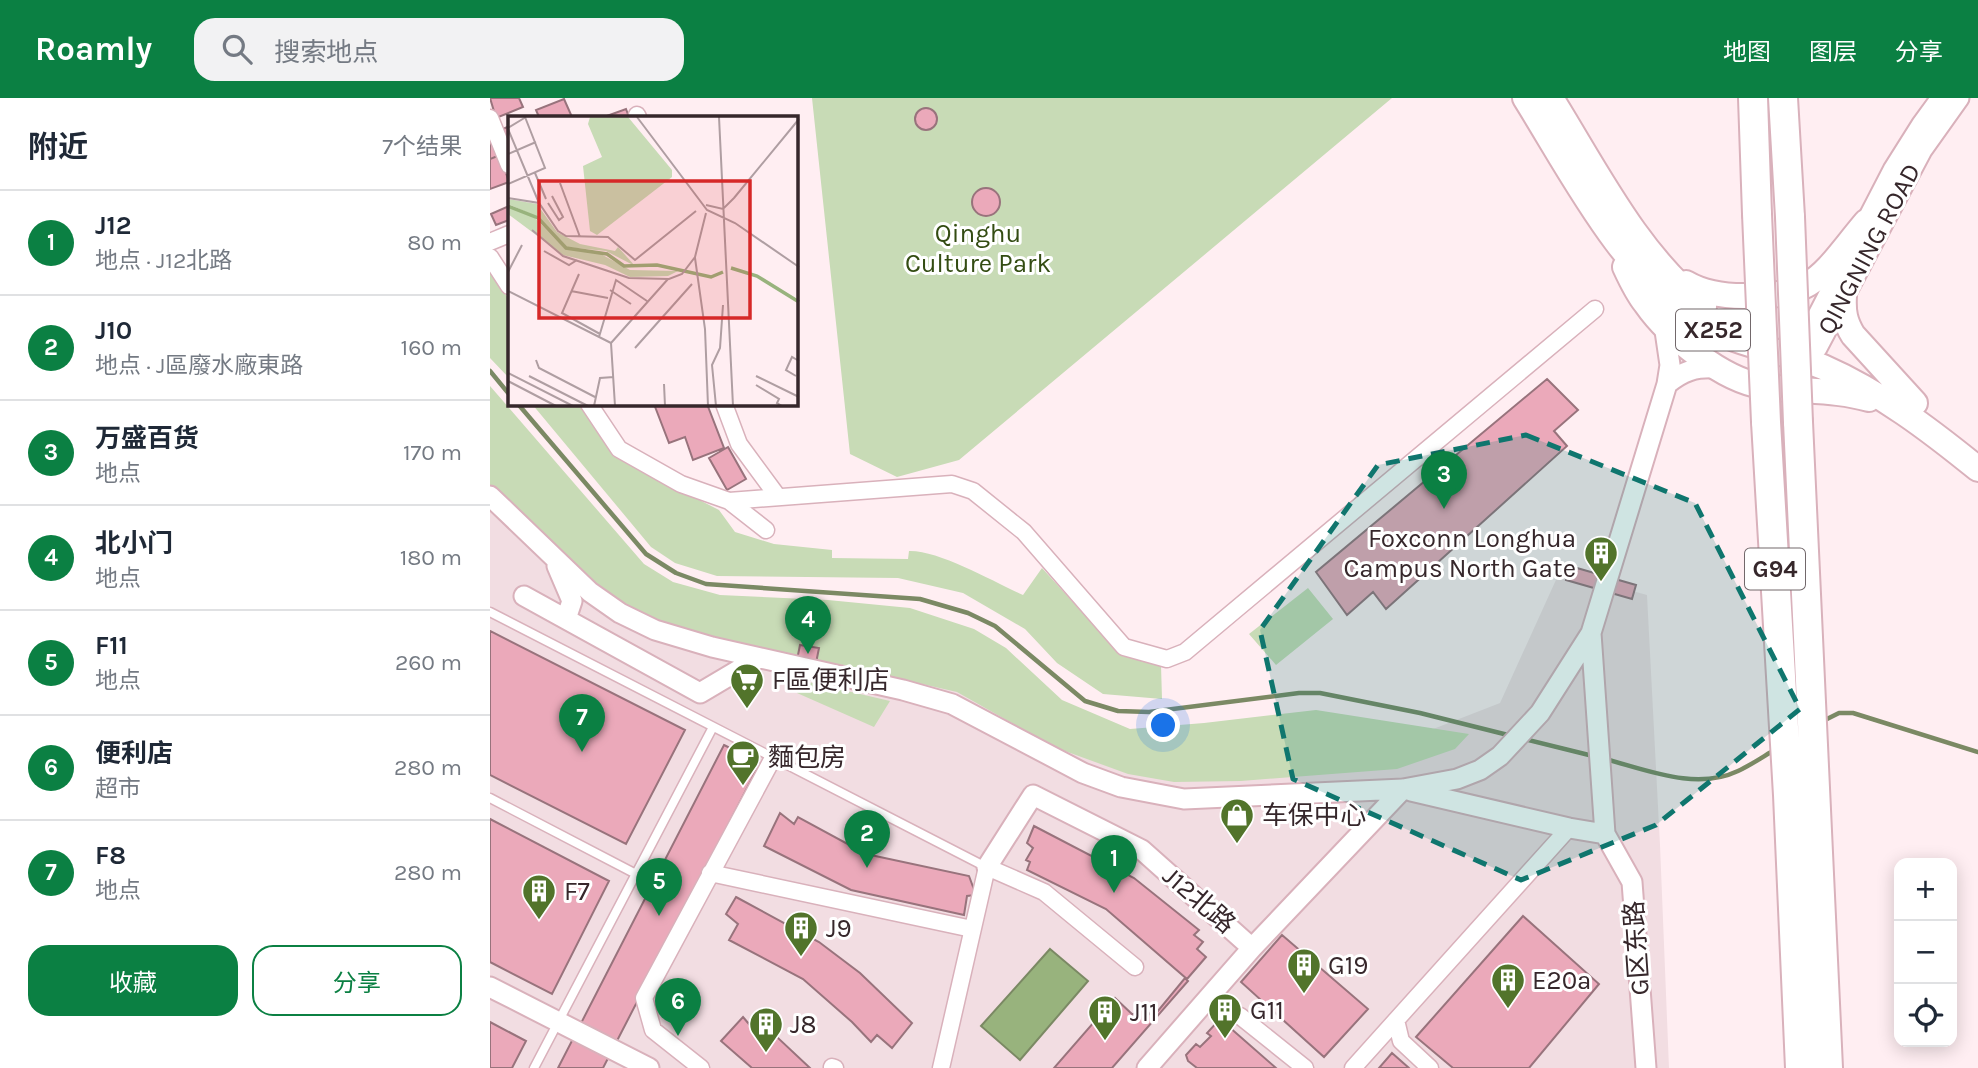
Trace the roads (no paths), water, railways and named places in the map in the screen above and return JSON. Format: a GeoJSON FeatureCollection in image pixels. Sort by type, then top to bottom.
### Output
{"type":"FeatureCollection","features":[{"type":"Feature","properties":{"kind":"highway","name":"G94"},"geometry":{"type":"LineString","coordinates":[[1753,98],[1766,422],[1788,795],[1828,1068]]}},
{"type":"Feature","properties":{"kind":"highway","name":"G94"},"geometry":{"type":"LineString","coordinates":[[1783,98],[1814,781],[1800,1068]]}},
{"type":"Feature","properties":{"kind":"highway"},"geometry":{"type":"LineString","coordinates":[[1783,1068],[1807,917]]}},
{"type":"Feature","properties":{"kind":"highway"},"geometry":{"type":"LineString","coordinates":[[1807,917],[1839,1068]]}},
{"type":"Feature","properties":{"kind":"main road","name":"X252"},"geometry":{"type":"LineString","coordinates":[[1525,98],[1604,226],[1655,286],[1676,306],[1724,336],[1752,346],[1807,351]]}},
{"type":"Feature","properties":{"kind":"main road","name":"X252"},"geometry":{"type":"LineString","coordinates":[[1551,98],[1624,215],[1683,290],[1721,317],[1807,351],[1838,374],[1910,408],[1978,451]]}},
{"type":"Feature","properties":{"kind":"main road"},"geometry":{"type":"LineString","coordinates":[[1666,271],[1689,286],[1711,293],[1764,296],[1787,294],[1806,287],[1821,275],[1866,222]]}},
{"type":"Feature","properties":{"kind":"main road"},"geometry":{"type":"LineString","coordinates":[[1604,226],[1647,306],[1716,368],[1734,378],[1759,386],[1856,396],[1910,408]]}},
{"type":"Feature","properties":{"kind":"main road"},"geometry":{"type":"LineString","coordinates":[[1844,296],[1845,323],[1910,408]]}},
{"type":"Feature","properties":{"kind":"main road","name":"X252"},"geometry":{"type":"LineString","coordinates":[[1910,408],[1978,469]]}},
{"type":"Feature","properties":{"kind":"street","name":"QINGNING ROAD"},"geometry":{"type":"LineString","coordinates":[[1807,351],[1866,222],[1907,146],[1941,98]]}},
{"type":"Feature","properties":{"kind":"street","name":"QINGNING ROAD"},"geometry":{"type":"LineString","coordinates":[[1807,351],[1844,296],[1922,150],[1959,98]]}},
{"type":"Feature","properties":{"kind":"street"},"geometry":{"type":"LineString","coordinates":[[490,118],[508,163]]}},
{"type":"Feature","properties":{"kind":"street"},"geometry":{"type":"LineString","coordinates":[[490,242],[508,234]]}},
{"type":"Feature","properties":{"kind":"street"},"geometry":{"type":"LineString","coordinates":[[490,257],[508,284]]}},
{"type":"Feature","properties":{"kind":"street"},"geometry":{"type":"LineString","coordinates":[[729,501],[952,484],[973,491],[1024,532],[1124,647],[1167,659],[1185,652],[1595,309]]}},
{"type":"Feature","properties":{"kind":"street"},"geometry":{"type":"LineString","coordinates":[[490,496],[590,592],[620,613],[655,630],[952,704],[1083,773],[1121,787],[1184,799],[1403,789],[1457,779],[1480,770],[1500,755],[1540,713],[1591,633],[1667,384],[1670,365],[1664,324]]}},
{"type":"Feature","properties":{"kind":"street"},"geometry":{"type":"LineString","coordinates":[[1667,384],[1682,372],[1698,368],[1716,368]]}},
{"type":"Feature","properties":{"kind":"street"},"geometry":{"type":"LineString","coordinates":[[590,406],[618,449],[681,484],[729,501],[766,530]]}},
{"type":"Feature","properties":{"kind":"street"},"geometry":{"type":"LineString","coordinates":[[725,406],[739,444],[778,498]]}},
{"type":"Feature","properties":{"kind":"street"},"geometry":{"type":"LineString","coordinates":[[552,556],[572,601],[566,619]]}},
{"type":"Feature","properties":{"kind":"street"},"geometry":{"type":"LineString","coordinates":[[524,596],[700,692],[759,658]]}},
{"type":"Feature","properties":{"kind":"street"},"geometry":{"type":"LineString","coordinates":[[1403,789],[1605,834],[1591,633]]}},
{"type":"Feature","properties":{"kind":"street"},"geometry":{"type":"LineString","coordinates":[[701,1068],[653,1030],[644,998],[773,758]]}},
{"type":"Feature","properties":{"kind":"street"},"geometry":{"type":"LineString","coordinates":[[1147,1068],[1252,948],[1403,789]]}},
{"type":"Feature","properties":{"kind":"street","name":"J12北路"},"geometry":{"type":"LineString","coordinates":[[987,867],[1033,795],[1142,850],[1252,948]]}},
{"type":"Feature","properties":{"kind":"street"},"geometry":{"type":"LineString","coordinates":[[1353,1068],[1569,828]]}},
{"type":"Feature","properties":{"kind":"street","name":"G区东路"},"geometry":{"type":"LineString","coordinates":[[1605,834],[1632,882],[1646,1068]]}},
{"type":"Feature","properties":{"kind":"street"},"geometry":{"type":"LineString","coordinates":[[941,1068],[987,867],[1044,892],[1135,967]]}},
{"type":"Feature","properties":{"kind":"street"},"geometry":{"type":"LineString","coordinates":[[710,873],[972,929]]}},
{"type":"Feature","properties":{"kind":"street"},"geometry":{"type":"LineString","coordinates":[[490,986],[624,1059],[649,1068]]}},
{"type":"Feature","properties":{"kind":"street"},"geometry":{"type":"LineString","coordinates":[[1240,1016],[1305,1068]]}},
{"type":"Feature","properties":{"kind":"street"},"geometry":{"type":"LineString","coordinates":[[1396,1020],[1401,1041],[1430,1068]]}},
{"type":"Feature","properties":{"kind":"lane"},"geometry":{"type":"LineString","coordinates":[[490,612],[987,867]]}},
{"type":"Feature","properties":{"kind":"lane"},"geometry":{"type":"LineString","coordinates":[[534,1068],[713,727]]}},
{"type":"Feature","properties":{"kind":"lane"},"geometry":{"type":"LineString","coordinates":[[490,798],[636,874]]}},
{"type":"Feature","properties":{"kind":"waterway"},"geometry":{"type":"LineString","coordinates":[[490,371],[508,393]]}},
{"type":"Feature","properties":{"kind":"waterway"},"geometry":{"type":"LineString","coordinates":[[520,406],[646,554],[676,573],[706,584],[920,599],[968,613],[995,626],[1085,701],[1118,711],[1149,712],[1299,693],[1320,693],[1420,713],[1512,736]]}},
{"type":"Feature","properties":{"kind":"waterway"},"geometry":{"type":"LineString","coordinates":[[1823,721],[1839,713],[1853,713],[1978,752]]}},
{"type":"Feature","properties":{"kind":"waterway"},"geometry":{"type":"LineString","coordinates":[[1524,739],[1593,756]]}},
{"type":"Feature","properties":{"kind":"waterway"},"geometry":{"type":"LineString","coordinates":[[1605,759],[1672,777],[1705,779],[1738,771],[1776,749]]}},
{"type":"Feature","properties":{"kind":"place","name":"万盛百货"},"geometry":{"type":"Point","coordinates":[1444,509]}},
{"type":"Feature","properties":{"kind":"place","name":"Foxconn Longhua Campus North Gate"},"geometry":{"type":"Point","coordinates":[1601,583]}},
{"type":"Feature","properties":{"kind":"place","name":"北小门"},"geometry":{"type":"Point","coordinates":[808,654]}},
{"type":"Feature","properties":{"kind":"place","name":"F區便利店"},"geometry":{"type":"Point","coordinates":[747,710]}},
{"type":"Feature","properties":{"kind":"place","name":"F8"},"geometry":{"type":"Point","coordinates":[582,752]}},
{"type":"Feature","properties":{"kind":"place","name":"麵包房"},"geometry":{"type":"Point","coordinates":[743,787]}},
{"type":"Feature","properties":{"kind":"place","name":"车保中心"},"geometry":{"type":"Point","coordinates":[1237,845]}},
{"type":"Feature","properties":{"kind":"place","name":"J10"},"geometry":{"type":"Point","coordinates":[867,868]}},
{"type":"Feature","properties":{"kind":"place","name":"J12"},"geometry":{"type":"Point","coordinates":[1114,893]}},
{"type":"Feature","properties":{"kind":"place","name":"F11"},"geometry":{"type":"Point","coordinates":[659,916]}},
{"type":"Feature","properties":{"kind":"place","name":"F7"},"geometry":{"type":"Point","coordinates":[539,921]}},
{"type":"Feature","properties":{"kind":"place","name":"J9"},"geometry":{"type":"Point","coordinates":[801,958]}},
{"type":"Feature","properties":{"kind":"place","name":"G19"},"geometry":{"type":"Point","coordinates":[1304,995]}},
{"type":"Feature","properties":{"kind":"place","name":"E20a"},"geometry":{"type":"Point","coordinates":[1508,1010]}},
{"type":"Feature","properties":{"kind":"place","name":"便利店"},"geometry":{"type":"Point","coordinates":[678,1036]}},
{"type":"Feature","properties":{"kind":"place","name":"G11"},"geometry":{"type":"Point","coordinates":[1225,1040]}},
{"type":"Feature","properties":{"kind":"place","name":"J11"},"geometry":{"type":"Point","coordinates":[1105,1042]}},
{"type":"Feature","properties":{"kind":"place","name":"J8"},"geometry":{"type":"Point","coordinates":[766,1054]}},
{"type":"Feature","properties":{"kind":"park label","name":"Qinghu Culture Park"},"geometry":{"type":"Point","coordinates":[978,248]}}]}
